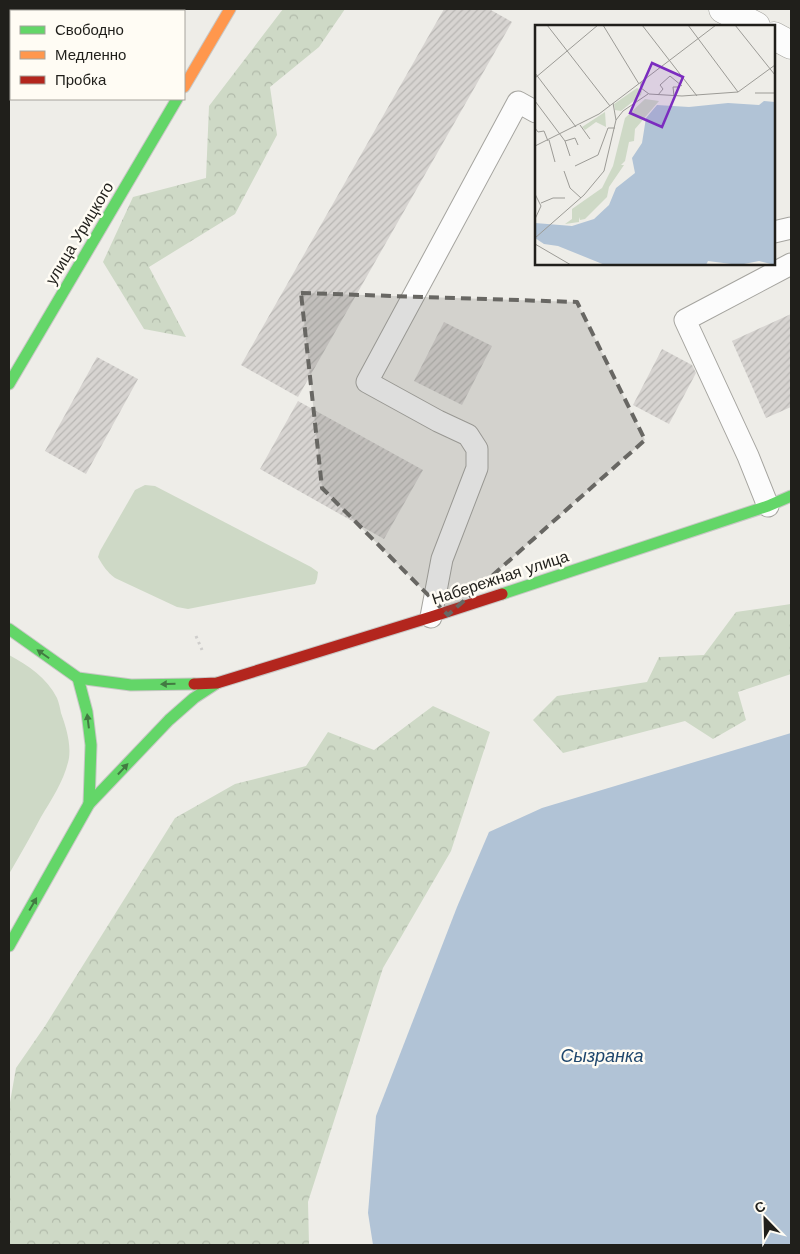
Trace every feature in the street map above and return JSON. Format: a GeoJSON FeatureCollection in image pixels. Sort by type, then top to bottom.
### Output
{"type":"FeatureCollection","features":[{"type":"Feature","properties":{"kind":"main road"},"geometry":{"type":"LineString","coordinates":[[185,85],[230,9]]}},
{"type":"Feature","properties":{"kind":"main road","name":"улица Урицкого"},"geometry":{"type":"LineString","coordinates":[[9,384],[176,100]]}},
{"type":"Feature","properties":{"kind":"main road","name":"Набережная улица"},"geometry":{"type":"LineString","coordinates":[[216,683],[431,617],[768,506],[791,496]]}},
{"type":"Feature","properties":{"kind":"main road"},"geometry":{"type":"LineString","coordinates":[[9,629],[78,678],[131,685],[216,683]]}},
{"type":"Feature","properties":{"kind":"main road"},"geometry":{"type":"LineString","coordinates":[[78,678],[87,712],[91,745],[89,804]]}},
{"type":"Feature","properties":{"kind":"main road"},"geometry":{"type":"LineString","coordinates":[[9,946],[89,804],[169,720],[194,698],[216,683]]}},
{"type":"Feature","properties":{"kind":"street"},"geometry":{"type":"LineString","coordinates":[[724,9],[754,25]]}},
{"type":"Feature","properties":{"kind":"street"},"geometry":{"type":"LineString","coordinates":[[775,37],[791,45]]}},
{"type":"Feature","properties":{"kind":"lane"},"geometry":{"type":"LineString","coordinates":[[431,617],[442,559],[477,468],[478,449],[468,435],[367,382],[518,102],[535,111]]}},
{"type":"Feature","properties":{"kind":"lane"},"geometry":{"type":"LineString","coordinates":[[775,232],[791,228]]}},
{"type":"Feature","properties":{"kind":"lane"},"geometry":{"type":"LineString","coordinates":[[768,506],[748,456],[685,320],[791,264]]}},
{"type":"Feature","properties":{"kind":"highlighted area"},"geometry":{"type":"Polygon","coordinates":[[[301,293],[577,302],[645,440],[448,615],[322,488],[301,293]]]}},
{"type":"Feature","properties":{"kind":"green space"},"geometry":{"type":"Polygon","coordinates":[[[283,9],[345,9],[319,47],[270,87],[277,135],[235,214],[149,267],[186,337],[144,329],[103,262],[133,197],[206,178],[209,106],[283,9]]]}},
{"type":"Feature","properties":{"kind":"green space"},"geometry":{"type":"Polygon","coordinates":[[[145,485],[155,486],[311,567],[318,572],[315,584],[188,609],[177,607],[115,578],[105,569],[98,557],[135,490],[145,485]]]}},
{"type":"Feature","properties":{"kind":"green space"},"geometry":{"type":"Polygon","coordinates":[[[791,604],[791,674],[738,692],[746,720],[713,739],[685,721],[563,753],[533,720],[557,696],[647,682],[659,657],[704,655],[736,612],[791,604]]]}},
{"type":"Feature","properties":{"kind":"green space"},"geometry":{"type":"Polygon","coordinates":[[[9,655],[36,673],[53,691],[58,700],[69,741],[69,758],[58,789],[9,874],[9,655]]]}},
{"type":"Feature","properties":{"kind":"green space"},"geometry":{"type":"Polygon","coordinates":[[[433,706],[490,732],[451,851],[383,968],[308,1202],[309,1245],[9,1245],[9,1108],[16,1068],[45,1026],[175,818],[235,784],[306,766],[328,732],[374,750],[433,706]]]}},
{"type":"Feature","properties":{"kind":"water","name":"Сызранка"},"geometry":{"type":"Polygon","coordinates":[[[791,733],[791,1245],[373,1245],[368,1213],[376,1116],[457,907],[489,832],[542,808],[791,733]]]}},
{"type":"Feature","properties":{"kind":"building"},"geometry":{"type":"Polygon","coordinates":[[[444,9],[489,9],[512,22],[298,397],[241,365],[444,9]]]}},
{"type":"Feature","properties":{"kind":"building"},"geometry":{"type":"Polygon","coordinates":[[[791,314],[791,407],[766,418],[732,341],[791,314]]]}},
{"type":"Feature","properties":{"kind":"building"},"geometry":{"type":"Polygon","coordinates":[[[444,322],[492,346],[462,405],[414,381],[444,322]]]}},
{"type":"Feature","properties":{"kind":"building"},"geometry":{"type":"Polygon","coordinates":[[[662,349],[692,365],[696,373],[669,424],[633,405],[662,349]]]}},
{"type":"Feature","properties":{"kind":"building"},"geometry":{"type":"Polygon","coordinates":[[[97,357],[138,379],[86,474],[45,451],[97,357]]]}},
{"type":"Feature","properties":{"kind":"building"},"geometry":{"type":"Polygon","coordinates":[[[298,401],[423,470],[384,539],[260,469],[298,401]]]}},
{"type":"Feature","properties":{"kind":"traffic: fast"},"geometry":{"type":"LineString","coordinates":[[9,384],[176,100]]}},
{"type":"Feature","properties":{"kind":"traffic: fast"},"geometry":{"type":"LineString","coordinates":[[502,594],[768,506],[791,496]]}},
{"type":"Feature","properties":{"kind":"traffic: fast"},"geometry":{"type":"LineString","coordinates":[[9,629],[78,678],[131,685],[194,684]]}},
{"type":"Feature","properties":{"kind":"traffic: fast"},"geometry":{"type":"LineString","coordinates":[[78,678],[87,712],[91,745],[89,804]]}},
{"type":"Feature","properties":{"kind":"traffic: fast"},"geometry":{"type":"LineString","coordinates":[[9,946],[89,804],[169,720],[194,698],[217,683]]}},
{"type":"Feature","properties":{"kind":"traffic: slow"},"geometry":{"type":"LineString","coordinates":[[185,85],[230,9]]}},
{"type":"Feature","properties":{"kind":"traffic: jam"},"geometry":{"type":"LineString","coordinates":[[194,684],[217,683],[502,594]]}}]}
